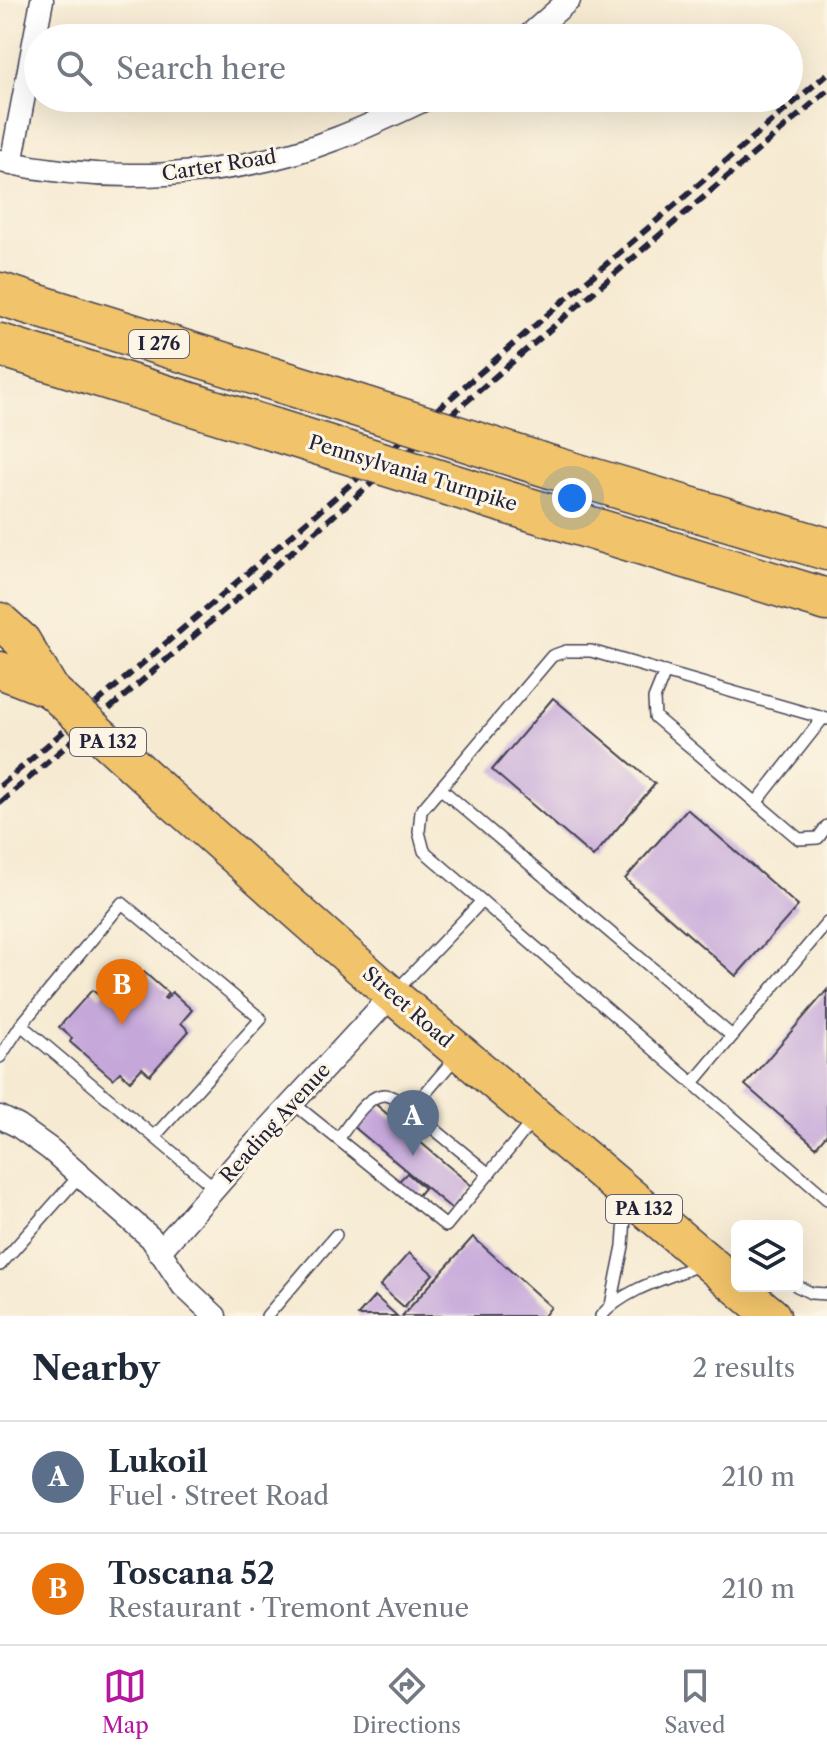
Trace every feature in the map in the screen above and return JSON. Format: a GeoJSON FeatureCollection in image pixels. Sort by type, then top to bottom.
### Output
{"type":"FeatureCollection","features":[{"type":"Feature","properties":{"kind":"highway","name":"I 276"},"geometry":{"type":"LineString","coordinates":[[0,294],[554,468],[827,549]]}},
{"type":"Feature","properties":{"kind":"highway","name":"Pennsylvania Turnpike"},"geometry":{"type":"LineString","coordinates":[[0,345],[827,600]]}},
{"type":"Feature","properties":{"kind":"main road","name":"Street Road"},"geometry":{"type":"LineString","coordinates":[[0,621],[22,641],[51,690],[165,794],[392,995],[627,1194],[714,1261],[772,1316]]}},
{"type":"Feature","properties":{"kind":"main road","name":"Street Road"},"geometry":{"type":"LineString","coordinates":[[0,670],[51,690]]}},
{"type":"Feature","properties":{"kind":"street"},"geometry":{"type":"LineString","coordinates":[[37,24],[42,0]]}},
{"type":"Feature","properties":{"kind":"street"},"geometry":{"type":"LineString","coordinates":[[542,24],[569,0]]}},
{"type":"Feature","properties":{"kind":"street"},"geometry":{"type":"LineString","coordinates":[[6,162],[24,81]]}},
{"type":"Feature","properties":{"kind":"street","name":"Carter Road"},"geometry":{"type":"LineString","coordinates":[[6,162],[55,170],[128,175],[193,173],[290,154],[337,139],[400,112]]}},
{"type":"Feature","properties":{"kind":"street","name":"Reading Avenue"},"geometry":{"type":"LineString","coordinates":[[159,1252],[392,995]]}},
{"type":"Feature","properties":{"kind":"street"},"geometry":{"type":"LineString","coordinates":[[0,1117],[50,1149],[151,1238],[183,1286],[215,1316]]}},
{"type":"Feature","properties":{"kind":"lane"},"geometry":{"type":"LineString","coordinates":[[756,803],[825,718],[591,651],[566,651],[552,656],[421,811],[419,832],[424,851],[827,1199]]}},
{"type":"Feature","properties":{"kind":"lane"},"geometry":{"type":"LineString","coordinates":[[665,672],[654,699],[655,717],[799,839],[818,838],[827,826]]}},
{"type":"Feature","properties":{"kind":"lane"},"geometry":{"type":"LineString","coordinates":[[440,788],[732,1036]]}},
{"type":"Feature","properties":{"kind":"lane"},"geometry":{"type":"LineString","coordinates":[[392,995],[482,901]]}},
{"type":"Feature","properties":{"kind":"lane"},"geometry":{"type":"LineString","coordinates":[[0,1057],[21,1025],[122,903],[261,1019],[154,1137]]}},
{"type":"Feature","properties":{"kind":"lane"},"geometry":{"type":"LineString","coordinates":[[693,1083],[827,923]]}},
{"type":"Feature","properties":{"kind":"lane"},"geometry":{"type":"LineString","coordinates":[[21,1025],[215,1188]]}},
{"type":"Feature","properties":{"kind":"lane"},"geometry":{"type":"LineString","coordinates":[[411,1110],[460,1052]]}},
{"type":"Feature","properties":{"kind":"lane"},"geometry":{"type":"LineString","coordinates":[[338,1139],[369,1101],[380,1094],[391,1096],[489,1174]]}},
{"type":"Feature","properties":{"kind":"lane"},"geometry":{"type":"LineString","coordinates":[[293,1103],[446,1226],[536,1117]]}},
{"type":"Feature","properties":{"kind":"lane"},"geometry":{"type":"LineString","coordinates":[[0,1265],[80,1175]]}},
{"type":"Feature","properties":{"kind":"lane"},"geometry":{"type":"LineString","coordinates":[[611,1305],[623,1246],[627,1194]]}},
{"type":"Feature","properties":{"kind":"lane"},"geometry":{"type":"LineString","coordinates":[[267,1316],[336,1235]]}},
{"type":"Feature","properties":{"kind":"lane"},"geometry":{"type":"LineString","coordinates":[[601,1316],[611,1305],[631,1293],[714,1261]]}},
{"type":"Feature","properties":{"kind":"lane"},"geometry":{"type":"LineString","coordinates":[[803,1289],[827,1294]]}},
{"type":"Feature","properties":{"kind":"building"},"geometry":{"type":"Polygon","coordinates":[[[553,698],[655,784],[593,857],[492,770],[553,698]]]}},
{"type":"Feature","properties":{"kind":"building"},"geometry":{"type":"Polygon","coordinates":[[[687,809],[798,906],[736,976],[625,879],[687,809]]]}},
{"type":"Feature","properties":{"kind":"building"},"geometry":{"type":"Polygon","coordinates":[[[122,971],[134,982],[144,972],[168,993],[164,998],[172,992],[192,1010],[181,1023],[189,1031],[150,1075],[142,1068],[130,1081],[120,1072],[113,1079],[70,1042],[72,1038],[59,1027],[92,990],[100,996],[122,971]]]}},
{"type":"Feature","properties":{"kind":"building"},"geometry":{"type":"Polygon","coordinates":[[[827,990],[827,1134],[816,1147],[745,1085],[827,990]]]}},
{"type":"Feature","properties":{"kind":"building"},"geometry":{"type":"Polygon","coordinates":[[[373,1102],[472,1186],[452,1209],[353,1126],[373,1102]]]}},
{"type":"Feature","properties":{"kind":"building"},"geometry":{"type":"Polygon","coordinates":[[[407,1173],[424,1188],[415,1199],[397,1183],[407,1173]]]}},
{"type":"Feature","properties":{"kind":"building"},"geometry":{"type":"Polygon","coordinates":[[[473,1237],[551,1307],[544,1316],[402,1316],[473,1237]]]}},
{"type":"Feature","properties":{"kind":"building"},"geometry":{"type":"Polygon","coordinates":[[[409,1253],[433,1274],[404,1307],[380,1286],[409,1253]]]}},
{"type":"Feature","properties":{"kind":"building"},"geometry":{"type":"Polygon","coordinates":[[[375,1296],[397,1316],[358,1315],[375,1296]]]}},
{"type":"Feature","properties":{"kind":"railway"},"geometry":{"type":"LineString","coordinates":[[803,95],[827,74]]}},
{"type":"Feature","properties":{"kind":"railway"},"geometry":{"type":"LineString","coordinates":[[803,112],[827,91]]}},
{"type":"Feature","properties":{"kind":"railway"},"geometry":{"type":"LineString","coordinates":[[0,786],[783,112]]}},
{"type":"Feature","properties":{"kind":"railway"},"geometry":{"type":"LineString","coordinates":[[0,803],[803,112]]}},
{"type":"Feature","properties":{"kind":"place","name":"Toscana 52"},"geometry":{"type":"Point","coordinates":[122,1025]}},
{"type":"Feature","properties":{"kind":"place","name":"Lukoil"},"geometry":{"type":"Point","coordinates":[413,1156]}}]}
